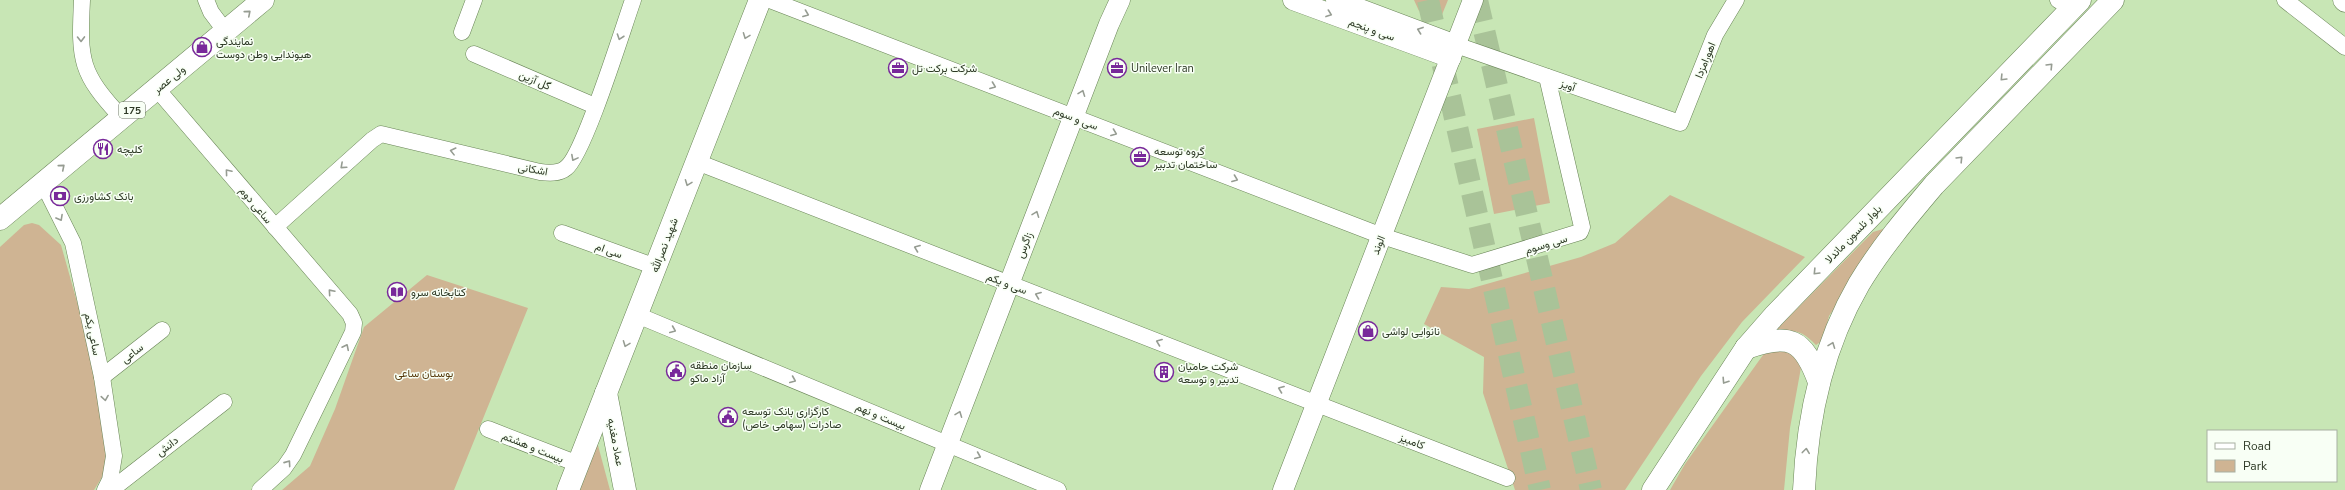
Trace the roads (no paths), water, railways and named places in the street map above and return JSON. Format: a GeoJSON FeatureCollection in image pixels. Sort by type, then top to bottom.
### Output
{"type":"FeatureCollection","features":[{"type":"Feature","properties":{"kind":"main road","name":"ولی عصر"},"geometry":{"type":"LineString","coordinates":[[0,219],[263,0]]}},
{"type":"Feature","properties":{"kind":"main road"},"geometry":{"type":"LineString","coordinates":[[1804,490],[1810,420],[1819,382],[1843,316],[1875,259],[1938,181],[2113,0]]}},
{"type":"Feature","properties":{"kind":"main road","name":"شهید نصرالله"},"geometry":{"type":"LineString","coordinates":[[568,490],[697,162],[758,2]]}},
{"type":"Feature","properties":{"kind":"main road","name":"بلوار نلسون ماندلا"},"geometry":{"type":"LineString","coordinates":[[1653,490],[1746,348],[1786,302],[1878,208],[2070,3]]}},
{"type":"Feature","properties":{"kind":"main road"},"geometry":{"type":"LineString","coordinates":[[1920,163],[1916,172],[1917,179],[1921,183],[1938,181]]}},
{"type":"Feature","properties":{"kind":"main road"},"geometry":{"type":"LineString","coordinates":[[1878,208],[1885,207],[1896,211],[1900,216],[1899,228]]}},
{"type":"Feature","properties":{"kind":"main road"},"geometry":{"type":"LineString","coordinates":[[1746,348],[1775,340],[1789,340],[1801,348],[1809,357],[1819,382]]}},
{"type":"Feature","properties":{"kind":"main road","name":"عماد مغنیه"},"geometry":{"type":"LineString","coordinates":[[606,393],[625,490]]}},
{"type":"Feature","properties":{"kind":"street"},"geometry":{"type":"LineString","coordinates":[[82,0],[81,25],[84,64],[94,86],[122,118]]}},
{"type":"Feature","properties":{"kind":"street"},"geometry":{"type":"LineString","coordinates":[[206,0],[211,12],[226,32]]}},
{"type":"Feature","properties":{"kind":"street"},"geometry":{"type":"LineString","coordinates":[[462,32],[474,0]]}},
{"type":"Feature","properties":{"kind":"street","name":"اشکانی"},"geometry":{"type":"LineString","coordinates":[[275,227],[372,140],[381,134],[387,134],[540,172],[556,173],[566,169],[571,163],[595,106],[633,0]]}},
{"type":"Feature","properties":{"kind":"street"},"geometry":{"type":"LineString","coordinates":[[1109,24],[1115,0]]}},
{"type":"Feature","properties":{"kind":"street","name":"زاگرس"},"geometry":{"type":"LineString","coordinates":[[930,490],[1109,24],[1120,0]]}},
{"type":"Feature","properties":{"kind":"street","name":"سی و پنجم"},"geometry":{"type":"LineString","coordinates":[[1293,0],[1454,52]]}},
{"type":"Feature","properties":{"kind":"street","name":"سی و پنجم"},"geometry":{"type":"LineString","coordinates":[[1336,0],[1454,52]]}},
{"type":"Feature","properties":{"kind":"street","name":"الوند"},"geometry":{"type":"LineString","coordinates":[[1283,490],[1473,0]]}},
{"type":"Feature","properties":{"kind":"street","name":"اهورامزدا"},"geometry":{"type":"LineString","coordinates":[[1680,123],[1716,35],[1736,0]]}},
{"type":"Feature","properties":{"kind":"street"},"geometry":{"type":"LineString","coordinates":[[2285,0],[2345,47]]}},
{"type":"Feature","properties":{"kind":"street","name":"سی و سوم"},"geometry":{"type":"LineString","coordinates":[[758,2],[1073,117],[1382,236]]}},
{"type":"Feature","properties":{"kind":"street","name":"آویز"},"geometry":{"type":"LineString","coordinates":[[1454,52],[1547,77],[1680,123]]}},
{"type":"Feature","properties":{"kind":"street","name":"گل آزین"},"geometry":{"type":"LineString","coordinates":[[474,54],[595,106]]}},
{"type":"Feature","properties":{"kind":"street","name":"سی وسوم"},"geometry":{"type":"LineString","coordinates":[[1382,236],[1472,265],[1580,232],[1582,227],[1547,77]]}},
{"type":"Feature","properties":{"kind":"street","name":"ساعی دوم"},"geometry":{"type":"LineString","coordinates":[[157,89],[350,314],[354,323],[353,332],[293,455],[284,468],[260,490]]}},
{"type":"Feature","properties":{"kind":"street","name":"سی و یکم"},"geometry":{"type":"LineString","coordinates":[[697,162],[1317,404]]}},
{"type":"Feature","properties":{"kind":"street","name":"ساعی یکم"},"geometry":{"type":"LineString","coordinates":[[43,184],[74,243],[102,377],[114,456],[110,480],[105,490]]}},
{"type":"Feature","properties":{"kind":"street","name":"سی ام"},"geometry":{"type":"LineString","coordinates":[[562,233],[656,267]]}},
{"type":"Feature","properties":{"kind":"street","name":"بیست و نهم"},"geometry":{"type":"LineString","coordinates":[[637,315],[1058,490]]}},
{"type":"Feature","properties":{"kind":"street","name":"ساعی"},"geometry":{"type":"LineString","coordinates":[[102,377],[162,330]]}},
{"type":"Feature","properties":{"kind":"street","name":"دانش"},"geometry":{"type":"LineString","coordinates":[[111,490],[224,402]]}},
{"type":"Feature","properties":{"kind":"street","name":"کامبیز"},"geometry":{"type":"LineString","coordinates":[[1317,404],[1507,478]]}},
{"type":"Feature","properties":{"kind":"street","name":"بیست و هشتم"},"geometry":{"type":"LineString","coordinates":[[488,429],[578,464]]}},
{"type":"Feature","properties":{"kind":"tunnel"},"geometry":{"type":"LineString","coordinates":[[1428,0],[1540,490]]}},
{"type":"Feature","properties":{"kind":"tunnel"},"geometry":{"type":"LineString","coordinates":[[1477,0],[1591,490]]}},
{"type":"Feature","properties":{"kind":"place","name":"نمایندگی هیوندایی وطن دوست"},"geometry":{"type":"Point","coordinates":[202,47]}},
{"type":"Feature","properties":{"kind":"place","name":"شرکت برکت تل"},"geometry":{"type":"Point","coordinates":[898,68]}},
{"type":"Feature","properties":{"kind":"place","name":"Unilever Iran"},"geometry":{"type":"Point","coordinates":[1117,68]}},
{"type":"Feature","properties":{"kind":"place","name":"کلپچه"},"geometry":{"type":"Point","coordinates":[103,149]}},
{"type":"Feature","properties":{"kind":"place","name":"گروه توسعه ساختمان تدبیر"},"geometry":{"type":"Point","coordinates":[1140,157]}},
{"type":"Feature","properties":{"kind":"place","name":"بانک کشاورزی"},"geometry":{"type":"Point","coordinates":[60,196]}},
{"type":"Feature","properties":{"kind":"place","name":"کتابخانه سرو"},"geometry":{"type":"Point","coordinates":[397,292]}},
{"type":"Feature","properties":{"kind":"place","name":"نانوایی لواشی"},"geometry":{"type":"Point","coordinates":[1368,331]}},
{"type":"Feature","properties":{"kind":"place","name":"سازمان منطقه آزاد ماکو"},"geometry":{"type":"Point","coordinates":[676,371]}},
{"type":"Feature","properties":{"kind":"place","name":"شرکت حامیان تدبیر و توسعه"},"geometry":{"type":"Point","coordinates":[1164,372]}},
{"type":"Feature","properties":{"kind":"place","name":"کارگزاری بانک توسعه صادرات (سهامی خاص)"},"geometry":{"type":"Point","coordinates":[728,417]}},
{"type":"Feature","properties":{"kind":"park label","name":"بوستان ساعی"},"geometry":{"type":"Point","coordinates":[424,373]}}]}
